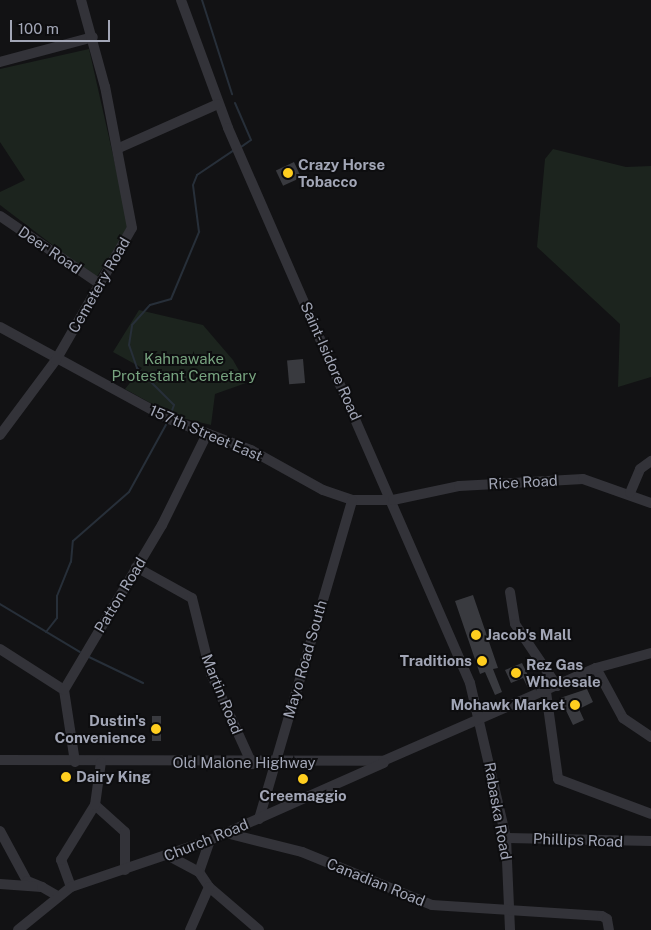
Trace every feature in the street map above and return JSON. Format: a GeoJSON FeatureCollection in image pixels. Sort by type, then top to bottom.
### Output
{"type":"FeatureCollection","features":[{"type":"Feature","properties":{"kind":"street","name":"Cemetery Road"},"geometry":{"type":"LineString","coordinates":[[0,435],[56,360],[132,228],[119,148],[93,38],[81,0]]}},
{"type":"Feature","properties":{"kind":"street","name":"Saint-Isidore Road"},"geometry":{"type":"LineString","coordinates":[[181,0],[218,104],[459,653],[481,722]]}},
{"type":"Feature","properties":{"kind":"street"},"geometry":{"type":"LineString","coordinates":[[0,62],[93,38]]}},
{"type":"Feature","properties":{"kind":"street"},"geometry":{"type":"LineString","coordinates":[[119,148],[218,104]]}},
{"type":"Feature","properties":{"kind":"street","name":"Deer Road"},"geometry":{"type":"LineString","coordinates":[[0,216],[100,284]]}},
{"type":"Feature","properties":{"kind":"street","name":"157th Street East"},"geometry":{"type":"LineString","coordinates":[[0,328],[56,360],[207,434],[251,450],[323,490],[352,500],[393,500]]}},
{"type":"Feature","properties":{"kind":"street","name":"Patton Road"},"geometry":{"type":"LineString","coordinates":[[64,690],[136,567],[207,434]]}},
{"type":"Feature","properties":{"kind":"street"},"geometry":{"type":"LineString","coordinates":[[630,493],[640,469],[651,460]]}},
{"type":"Feature","properties":{"kind":"street","name":"Rice Road"},"geometry":{"type":"LineString","coordinates":[[393,500],[459,486],[584,479],[630,493],[651,503]]}},
{"type":"Feature","properties":{"kind":"street","name":"Mayo Road South"},"geometry":{"type":"LineString","coordinates":[[259,819],[352,500]]}},
{"type":"Feature","properties":{"kind":"street","name":"Martin Road"},"geometry":{"type":"LineString","coordinates":[[136,567],[192,598],[211,674],[252,764]]}},
{"type":"Feature","properties":{"kind":"street"},"geometry":{"type":"LineString","coordinates":[[510,592],[515,624],[557,686]]}},
{"type":"Feature","properties":{"kind":"street"},"geometry":{"type":"LineString","coordinates":[[0,649],[64,690],[75,762]]}},
{"type":"Feature","properties":{"kind":"street"},"geometry":{"type":"LineString","coordinates":[[481,722],[596,668],[651,653]]}},
{"type":"Feature","properties":{"kind":"street"},"geometry":{"type":"LineString","coordinates":[[596,668],[623,718],[651,737]]}},
{"type":"Feature","properties":{"kind":"street"},"geometry":{"type":"LineString","coordinates":[[546,692],[558,779],[651,814]]}},
{"type":"Feature","properties":{"kind":"street","name":"Old Malone Highway"},"geometry":{"type":"LineString","coordinates":[[0,760],[252,764],[356,763],[400,756],[481,722]]}},
{"type":"Feature","properties":{"kind":"street","name":"Rabaska Road"},"geometry":{"type":"LineString","coordinates":[[481,722],[506,838],[510,930]]}},
{"type":"Feature","properties":{"kind":"street","name":"Church Road"},"geometry":{"type":"LineString","coordinates":[[18,930],[56,895],[71,887],[169,856],[210,840],[400,756]]}},
{"type":"Feature","properties":{"kind":"street"},"geometry":{"type":"LineString","coordinates":[[71,887],[61,860],[95,805],[102,762]]}},
{"type":"Feature","properties":{"kind":"street"},"geometry":{"type":"LineString","coordinates":[[95,805],[125,832],[126,870]]}},
{"type":"Feature","properties":{"kind":"street"},"geometry":{"type":"LineString","coordinates":[[0,831],[27,881],[56,895]]}},
{"type":"Feature","properties":{"kind":"street","name":"Canadian Road"},"geometry":{"type":"LineString","coordinates":[[226,833],[302,852],[432,904],[602,916],[609,930]]}},
{"type":"Feature","properties":{"kind":"street","name":"Phillips Road"},"geometry":{"type":"LineString","coordinates":[[506,838],[651,840]]}},
{"type":"Feature","properties":{"kind":"street"},"geometry":{"type":"LineString","coordinates":[[199,872],[210,840]]}},
{"type":"Feature","properties":{"kind":"street"},"geometry":{"type":"LineString","coordinates":[[169,856],[199,872],[209,887],[259,930]]}},
{"type":"Feature","properties":{"kind":"street"},"geometry":{"type":"LineString","coordinates":[[0,884],[42,887]]}},
{"type":"Feature","properties":{"kind":"street"},"geometry":{"type":"LineString","coordinates":[[190,930],[209,887]]}},
{"type":"Feature","properties":{"kind":"green space"},"geometry":{"type":"Polygon","coordinates":[[[89,49],[129,226],[96,278],[0,205],[0,192],[25,180],[0,142],[0,69],[89,49]]]}},
{"type":"Feature","properties":{"kind":"green space"},"geometry":{"type":"Polygon","coordinates":[[[553,149],[626,167],[651,166],[651,377],[618,387],[620,324],[537,247],[545,159],[553,149]]]}},
{"type":"Feature","properties":{"kind":"green space","name":"Kahnawake Protestant Cemetary"},"geometry":{"type":"Polygon","coordinates":[[[139,310],[203,325],[233,360],[246,383],[215,394],[211,425],[174,416],[125,389],[142,368],[113,352],[139,310]]]}},
{"type":"Feature","properties":{"kind":"building","name":"Crazy Horse Tobacco"},"geometry":{"type":"Polygon","coordinates":[[[294,162],[301,177],[283,186],[276,170],[294,162]]]}},
{"type":"Feature","properties":{"kind":"building"},"geometry":{"type":"Polygon","coordinates":[[[303,359],[305,383],[289,384],[287,360],[303,359]]]}},
{"type":"Feature","properties":{"kind":"building","name":"Jacob's Mall"},"geometry":{"type":"Polygon","coordinates":[[[473,595],[498,668],[493,669],[502,692],[495,695],[485,672],[480,674],[455,601],[473,595]]]}},
{"type":"Feature","properties":{"kind":"building","name":"Rez Gas Wholesale"},"geometry":{"type":"Polygon","coordinates":[[[522,663],[533,686],[528,688],[523,678],[511,683],[505,670],[522,663]]]}},
{"type":"Feature","properties":{"kind":"building","name":"Mohawk Market"},"geometry":{"type":"Polygon","coordinates":[[[587,689],[593,702],[579,709],[584,720],[573,725],[560,698],[587,689]]]}},
{"type":"Feature","properties":{"kind":"building","name":"Dustin's Convenience"},"geometry":{"type":"Polygon","coordinates":[[[152,716],[161,716],[161,741],[152,741],[152,716]]]}},
{"type":"Feature","properties":{"kind":"waterway"},"geometry":{"type":"LineString","coordinates":[[202,0],[232,94]]}},
{"type":"Feature","properties":{"kind":"waterway"},"geometry":{"type":"LineString","coordinates":[[235,103],[251,140],[241,147]]}},
{"type":"Feature","properties":{"kind":"waterway"},"geometry":{"type":"LineString","coordinates":[[170,416],[174,405],[137,368],[129,345],[132,325],[150,305],[171,299],[199,232],[193,185],[197,175],[234,150]]}},
{"type":"Feature","properties":{"kind":"waterway"},"geometry":{"type":"LineString","coordinates":[[46,632],[57,618],[57,596],[71,562],[73,541],[129,492],[167,423]]}},
{"type":"Feature","properties":{"kind":"waterway"},"geometry":{"type":"LineString","coordinates":[[0,604],[80,652]]}},
{"type":"Feature","properties":{"kind":"waterway"},"geometry":{"type":"LineString","coordinates":[[89,657],[143,683]]}},
{"type":"Feature","properties":{"kind":"place","name":"Crazy Horse Tobacco"},"geometry":{"type":"Point","coordinates":[288,173]}},
{"type":"Feature","properties":{"kind":"place","name":"Jacob's Mall"},"geometry":{"type":"Point","coordinates":[476,635]}},
{"type":"Feature","properties":{"kind":"place","name":"Traditions"},"geometry":{"type":"Point","coordinates":[482,661]}},
{"type":"Feature","properties":{"kind":"place","name":"Rez Gas Wholesale"},"geometry":{"type":"Point","coordinates":[516,673]}},
{"type":"Feature","properties":{"kind":"place","name":"Mohawk Market"},"geometry":{"type":"Point","coordinates":[575,705]}},
{"type":"Feature","properties":{"kind":"place","name":"Dustin's Convenience"},"geometry":{"type":"Point","coordinates":[156,729]}},
{"type":"Feature","properties":{"kind":"place","name":"Dairy King"},"geometry":{"type":"Point","coordinates":[66,777]}},
{"type":"Feature","properties":{"kind":"place","name":"Creemaggio"},"geometry":{"type":"Point","coordinates":[303,779]}}]}
